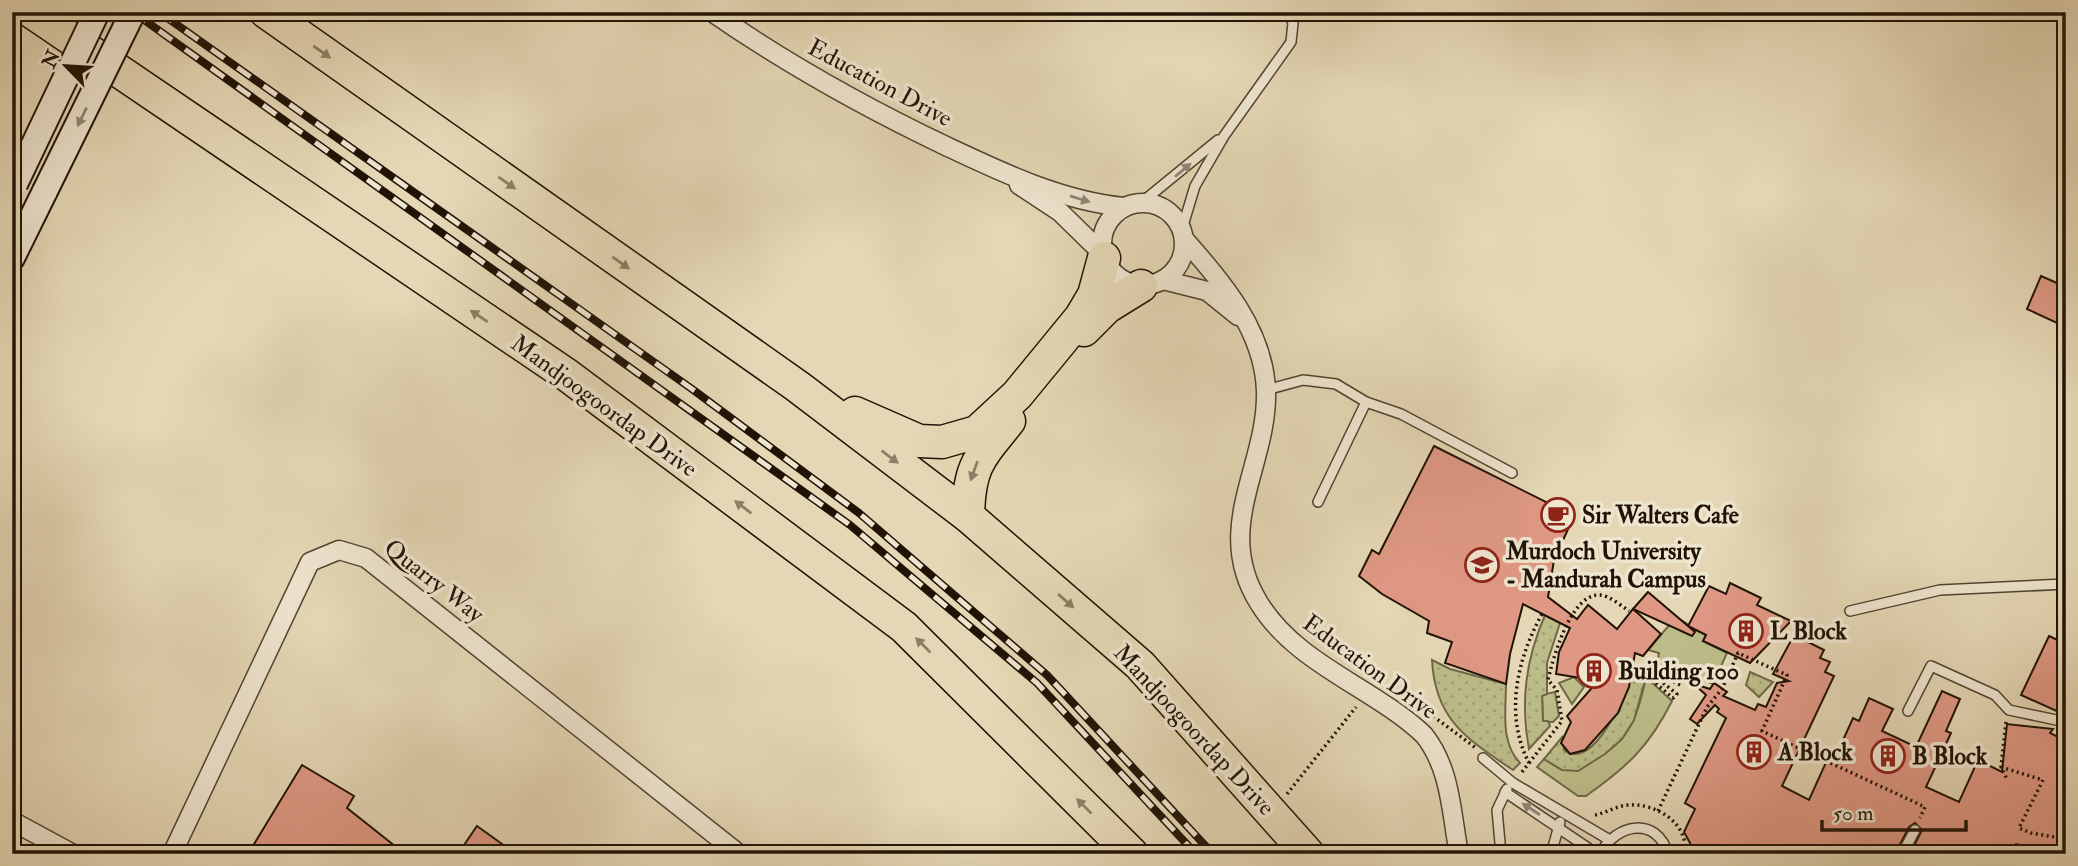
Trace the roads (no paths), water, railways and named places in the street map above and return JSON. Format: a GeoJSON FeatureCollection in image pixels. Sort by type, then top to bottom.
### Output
{"type":"FeatureCollection","features":[{"type":"Feature","properties":{"kind":"highway","name":"Mandjoogoordap Drive"},"geometry":{"type":"LineString","coordinates":[[32,12],[566,375],[904,627],[1132,854]]}},
{"type":"Feature","properties":{"kind":"highway","name":"Mandjoogoordap Drive"},"geometry":{"type":"LineString","coordinates":[[266,12],[796,386],[968,516],[1140,665],[1308,854]]}},
{"type":"Feature","properties":{"kind":"highway"},"geometry":{"type":"LineString","coordinates":[[796,386],[908,438],[942,442],[977,432],[1017,395],[1081,317],[1094,295],[1103,256]]}},
{"type":"Feature","properties":{"kind":"highway"},"geometry":{"type":"LineString","coordinates":[[968,516],[971,478],[978,460],[1093,320],[1107,307],[1152,283]]}},
{"type":"Feature","properties":{"kind":"main road"},"geometry":{"type":"LineString","coordinates":[[14,188],[97,12]]}},
{"type":"Feature","properties":{"kind":"main road"},"geometry":{"type":"LineString","coordinates":[[12,258],[133,12]]}},
{"type":"Feature","properties":{"kind":"street","name":"Education Drive"},"geometry":{"type":"LineString","coordinates":[[712,12],[840,92],[993,168],[1081,200],[1132,205]]}},
{"type":"Feature","properties":{"kind":"street","name":"Education Drive"},"geometry":{"type":"LineString","coordinates":[[993,168],[1060,212],[1103,256]]}},
{"type":"Feature","properties":{"kind":"street"},"geometry":{"type":"LineString","coordinates":[[1152,283],[1180,263],[1183,234],[1166,209],[1132,205],[1105,227],[1103,256],[1118,277],[1152,283],[1206,291],[1246,323]]}},
{"type":"Feature","properties":{"kind":"street","name":"Education Drive"},"geometry":{"type":"LineString","coordinates":[[1183,234],[1224,285],[1246,323],[1260,359],[1266,390],[1262,427],[1240,520],[1241,554],[1250,586],[1267,617],[1287,638],[1424,734],[1436,750],[1446,775],[1459,854]]}},
{"type":"Feature","properties":{"kind":"street","name":"Quarry Way"},"geometry":{"type":"LineString","coordinates":[[172,854],[310,562],[339,550],[366,558],[739,854]]}},
{"type":"Feature","properties":{"kind":"street"},"geometry":{"type":"LineString","coordinates":[[12,821],[73,854]]}},
{"type":"Feature","properties":{"kind":"lane"},"geometry":{"type":"LineString","coordinates":[[1183,234],[1195,186],[1224,135],[1288,48],[1293,32],[1288,12]]}},
{"type":"Feature","properties":{"kind":"lane"},"geometry":{"type":"LineString","coordinates":[[1132,205],[1224,135]]}},
{"type":"Feature","properties":{"kind":"lane"},"geometry":{"type":"LineString","coordinates":[[1266,390],[1315,379],[1336,384],[1366,402],[1401,414],[1512,472]]}},
{"type":"Feature","properties":{"kind":"lane"},"geometry":{"type":"LineString","coordinates":[[1318,502],[1366,402]]}},
{"type":"Feature","properties":{"kind":"lane"},"geometry":{"type":"LineString","coordinates":[[1850,611],[1940,590],[2066,584]]}},
{"type":"Feature","properties":{"kind":"lane"},"geometry":{"type":"LineString","coordinates":[[1908,711],[1931,666],[1995,695],[2010,710],[2066,722]]}},
{"type":"Feature","properties":{"kind":"lane"},"geometry":{"type":"LineString","coordinates":[[1480,754],[1517,778],[1564,816],[1608,839]]}},
{"type":"Feature","properties":{"kind":"lane"},"geometry":{"type":"LineString","coordinates":[[1500,854],[1497,810],[1505,792],[1517,778]]}},
{"type":"Feature","properties":{"kind":"lane"},"geometry":{"type":"LineString","coordinates":[[1505,792],[1599,854],[1608,839],[1625,829],[1639,828],[1657,836],[1668,854]]}},
{"type":"Feature","properties":{"kind":"lane"},"geometry":{"type":"LineString","coordinates":[[1551,854],[1557,826],[1564,816]]}},
{"type":"Feature","properties":{"kind":"lane"},"geometry":{"type":"LineString","coordinates":[[1902,854],[1915,830]]}},
{"type":"Feature","properties":{"kind":"railway"},"geometry":{"type":"LineString","coordinates":[[133,12],[850,525],[1037,683],[1196,854]]}},
{"type":"Feature","properties":{"kind":"railway"},"geometry":{"type":"LineString","coordinates":[[159,12],[692,389],[859,513],[1047,675],[1213,854]]}},
{"type":"Feature","properties":{"kind":"place","name":"Sir Walters Cafe"},"geometry":{"type":"Point","coordinates":[1558,515]}},
{"type":"Feature","properties":{"kind":"place","name":"Murdoch University - Mandurah Campus"},"geometry":{"type":"Point","coordinates":[1482,565]}},
{"type":"Feature","properties":{"kind":"place","name":"L Block"},"geometry":{"type":"Point","coordinates":[1746,631]}},
{"type":"Feature","properties":{"kind":"place","name":"Building 100"},"geometry":{"type":"Point","coordinates":[1594,671]}},
{"type":"Feature","properties":{"kind":"place","name":"A Block"},"geometry":{"type":"Point","coordinates":[1754,752]}},
{"type":"Feature","properties":{"kind":"place","name":"B Block"},"geometry":{"type":"Point","coordinates":[1888,756]}}]}
